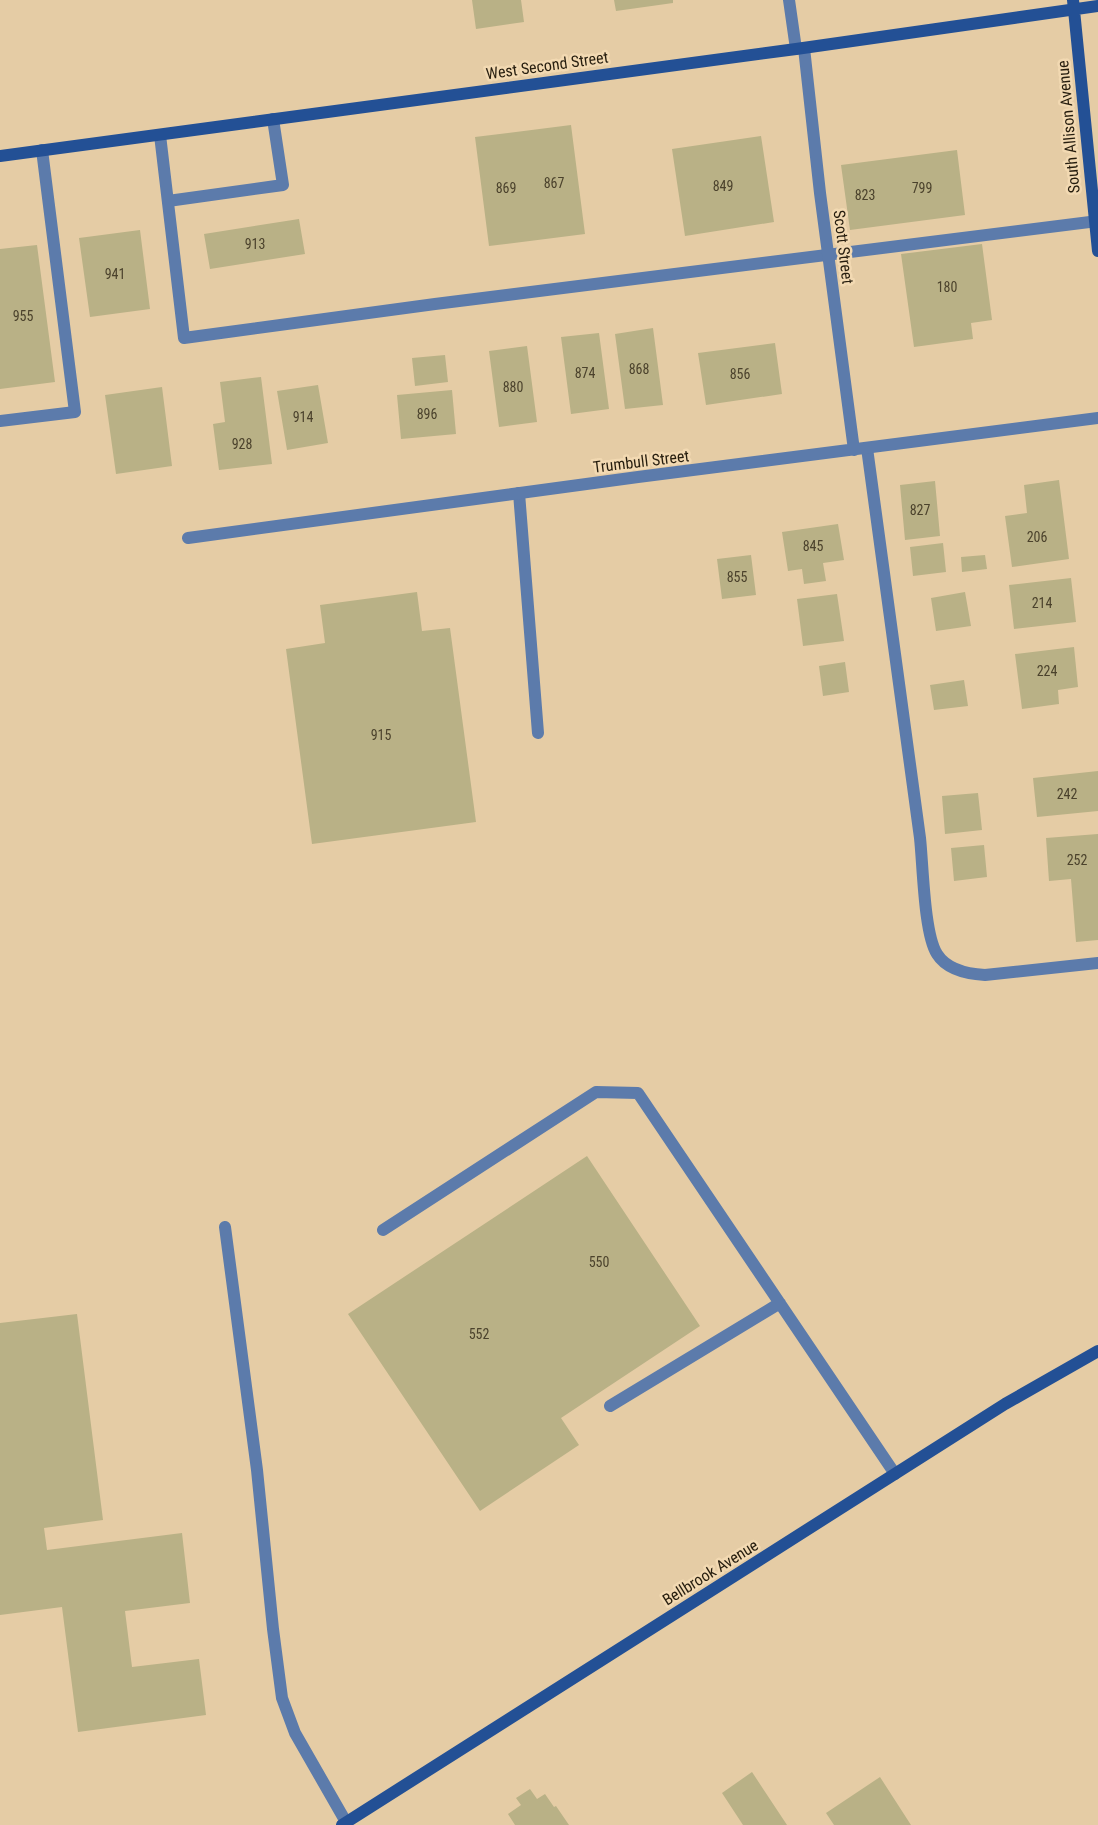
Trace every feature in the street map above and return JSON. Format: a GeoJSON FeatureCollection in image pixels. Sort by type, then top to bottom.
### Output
{"type":"FeatureCollection","features":[{"type":"Feature","properties":{"kind":"street","name":"Scott Street"},"geometry":{"type":"LineString","coordinates":[[789,0],[800,49],[854,450]]}},
{"type":"Feature","properties":{"kind":"street","name":"West Second Street"},"geometry":{"type":"LineString","coordinates":[[0,156],[800,49],[1073,5],[1098,6]]}},
{"type":"Feature","properties":{"kind":"street","name":"South Allison Avenue"},"geometry":{"type":"LineString","coordinates":[[1073,5],[1098,250]]}},
{"type":"Feature","properties":{"kind":"street"},"geometry":{"type":"LineString","coordinates":[[168,201],[284,185],[273,119]]}},
{"type":"Feature","properties":{"kind":"street"},"geometry":{"type":"LineString","coordinates":[[160,135],[184,338],[1096,221]]}},
{"type":"Feature","properties":{"kind":"street"},"geometry":{"type":"LineString","coordinates":[[0,421],[75,412],[42,150]]}},
{"type":"Feature","properties":{"kind":"street","name":"Trumbull Street"},"geometry":{"type":"LineString","coordinates":[[188,538],[1098,418]]}},
{"type":"Feature","properties":{"kind":"street"},"geometry":{"type":"LineString","coordinates":[[867,448],[920,840],[930,937],[937,955],[951,967],[969,974],[985,975],[1098,963]]}},
{"type":"Feature","properties":{"kind":"street"},"geometry":{"type":"LineString","coordinates":[[519,493],[538,733]]}},
{"type":"Feature","properties":{"kind":"street"},"geometry":{"type":"LineString","coordinates":[[383,1230],[596,1092],[638,1093],[895,1474]]}},
{"type":"Feature","properties":{"kind":"street"},"geometry":{"type":"LineString","coordinates":[[225,1227],[257,1470],[282,1698],[295,1733],[344,1823]]}},
{"type":"Feature","properties":{"kind":"street"},"geometry":{"type":"LineString","coordinates":[[610,1406],[780,1303]]}},
{"type":"Feature","properties":{"kind":"street","name":"Bellbrook Avenue"},"geometry":{"type":"LineString","coordinates":[[344,1823],[1005,1404],[1098,1351]]}},
{"type":"Feature","properties":{"kind":"building"},"geometry":{"type":"Polygon","coordinates":[[[472,0],[521,0],[524,22],[476,29],[472,0]]]}},
{"type":"Feature","properties":{"kind":"building"},"geometry":{"type":"Polygon","coordinates":[[[614,0],[673,0],[673,3],[616,11],[614,0]]]}},
{"type":"Feature","properties":{"kind":"building"},"geometry":{"type":"Polygon","coordinates":[[[571,125],[585,234],[489,246],[475,137],[571,125]]]}},
{"type":"Feature","properties":{"kind":"building"},"geometry":{"type":"Polygon","coordinates":[[[761,136],[774,222],[685,236],[672,149],[761,136]]]}},
{"type":"Feature","properties":{"kind":"building"},"geometry":{"type":"Polygon","coordinates":[[[957,150],[965,215],[850,230],[841,165],[957,150]]]}},
{"type":"Feature","properties":{"kind":"building"},"geometry":{"type":"Polygon","coordinates":[[[299,219],[305,254],[210,269],[204,234],[299,219]]]}},
{"type":"Feature","properties":{"kind":"building"},"geometry":{"type":"Polygon","coordinates":[[[140,230],[150,309],[90,317],[79,238],[140,230]]]}},
{"type":"Feature","properties":{"kind":"building"},"geometry":{"type":"Polygon","coordinates":[[[982,244],[992,320],[971,323],[973,339],[914,347],[901,254],[982,244]]]}},
{"type":"Feature","properties":{"kind":"building"},"geometry":{"type":"Polygon","coordinates":[[[37,245],[55,382],[0,389],[0,249],[37,245]]]}},
{"type":"Feature","properties":{"kind":"building"},"geometry":{"type":"Polygon","coordinates":[[[653,328],[663,405],[625,409],[615,334],[653,328]]]}},
{"type":"Feature","properties":{"kind":"building"},"geometry":{"type":"Polygon","coordinates":[[[599,333],[609,409],[571,414],[561,337],[599,333]]]}},
{"type":"Feature","properties":{"kind":"building"},"geometry":{"type":"Polygon","coordinates":[[[775,343],[782,394],[706,405],[698,353],[775,343]]]}},
{"type":"Feature","properties":{"kind":"building"},"geometry":{"type":"Polygon","coordinates":[[[527,346],[537,422],[499,427],[489,351],[527,346]]]}},
{"type":"Feature","properties":{"kind":"building"},"geometry":{"type":"Polygon","coordinates":[[[445,355],[448,382],[415,386],[412,358],[445,355]]]}},
{"type":"Feature","properties":{"kind":"building"},"geometry":{"type":"Polygon","coordinates":[[[261,377],[272,464],[219,470],[213,424],[225,422],[220,382],[261,377]]]}},
{"type":"Feature","properties":{"kind":"building"},"geometry":{"type":"Polygon","coordinates":[[[318,385],[328,443],[287,450],[277,391],[318,385]]]}},
{"type":"Feature","properties":{"kind":"building"},"geometry":{"type":"Polygon","coordinates":[[[162,387],[172,466],[116,474],[105,395],[162,387]]]}},
{"type":"Feature","properties":{"kind":"building"},"geometry":{"type":"Polygon","coordinates":[[[452,390],[456,434],[401,439],[397,395],[452,390]]]}},
{"type":"Feature","properties":{"kind":"building"},"geometry":{"type":"Polygon","coordinates":[[[1059,480],[1069,559],[1012,567],[1005,516],[1027,513],[1024,485],[1059,480]]]}},
{"type":"Feature","properties":{"kind":"building"},"geometry":{"type":"Polygon","coordinates":[[[935,481],[940,536],[905,540],[900,485],[935,481]]]}},
{"type":"Feature","properties":{"kind":"building"},"geometry":{"type":"Polygon","coordinates":[[[838,524],[844,560],[823,563],[826,581],[804,584],[802,569],[788,571],[782,532],[838,524]]]}},
{"type":"Feature","properties":{"kind":"building"},"geometry":{"type":"Polygon","coordinates":[[[943,543],[946,572],[913,576],[910,547],[943,543]]]}},
{"type":"Feature","properties":{"kind":"building"},"geometry":{"type":"Polygon","coordinates":[[[751,555],[756,595],[722,599],[717,559],[751,555]]]}},
{"type":"Feature","properties":{"kind":"building"},"geometry":{"type":"Polygon","coordinates":[[[985,555],[987,569],[962,572],[961,557],[985,555]]]}},
{"type":"Feature","properties":{"kind":"building"},"geometry":{"type":"Polygon","coordinates":[[[1071,578],[1076,622],[1014,629],[1009,585],[1071,578]]]}},
{"type":"Feature","properties":{"kind":"building"},"geometry":{"type":"Polygon","coordinates":[[[417,592],[422,631],[450,628],[476,822],[312,844],[286,649],[325,643],[320,605],[417,592]]]}},
{"type":"Feature","properties":{"kind":"building"},"geometry":{"type":"Polygon","coordinates":[[[965,592],[971,626],[936,631],[931,598],[965,592]]]}},
{"type":"Feature","properties":{"kind":"building"},"geometry":{"type":"Polygon","coordinates":[[[837,594],[844,641],[803,646],[797,599],[837,594]]]}},
{"type":"Feature","properties":{"kind":"building"},"geometry":{"type":"Polygon","coordinates":[[[1074,647],[1078,687],[1058,690],[1059,704],[1022,709],[1015,654],[1074,647]]]}},
{"type":"Feature","properties":{"kind":"building"},"geometry":{"type":"Polygon","coordinates":[[[845,662],[849,692],[823,696],[819,666],[845,662]]]}},
{"type":"Feature","properties":{"kind":"building"},"geometry":{"type":"Polygon","coordinates":[[[964,680],[968,706],[934,710],[930,685],[964,680]]]}},
{"type":"Feature","properties":{"kind":"building"},"geometry":{"type":"Polygon","coordinates":[[[1098,771],[1098,811],[1037,817],[1033,778],[1098,771]]]}},
{"type":"Feature","properties":{"kind":"building"},"geometry":{"type":"Polygon","coordinates":[[[978,793],[982,830],[945,834],[942,796],[978,793]]]}},
{"type":"Feature","properties":{"kind":"building"},"geometry":{"type":"Polygon","coordinates":[[[1098,834],[1098,940],[1076,942],[1071,879],[1049,881],[1046,838],[1098,834]]]}},
{"type":"Feature","properties":{"kind":"building"},"geometry":{"type":"Polygon","coordinates":[[[984,845],[987,877],[954,881],[951,848],[984,845]]]}},
{"type":"Feature","properties":{"kind":"building"},"geometry":{"type":"Polygon","coordinates":[[[587,1156],[700,1326],[561,1418],[579,1445],[480,1511],[348,1314],[587,1156]]]}},
{"type":"Feature","properties":{"kind":"building"},"geometry":{"type":"Polygon","coordinates":[[[77,1314],[103,1520],[44,1528],[47,1550],[182,1533],[190,1603],[125,1611],[132,1667],[199,1659],[206,1715],[78,1732],[62,1607],[0,1615],[0,1323],[77,1314]]]}},
{"type":"Feature","properties":{"kind":"building"},"geometry":{"type":"Polygon","coordinates":[[[752,1772],[787,1825],[743,1825],[722,1793],[752,1772]]]}},
{"type":"Feature","properties":{"kind":"building"},"geometry":{"type":"Polygon","coordinates":[[[880,1777],[911,1825],[834,1825],[826,1813],[880,1777]]]}},
{"type":"Feature","properties":{"kind":"building"},"geometry":{"type":"Polygon","coordinates":[[[530,1789],[537,1799],[545,1794],[569,1825],[515,1825],[508,1814],[521,1805],[516,1798],[530,1789]]]}}]}
